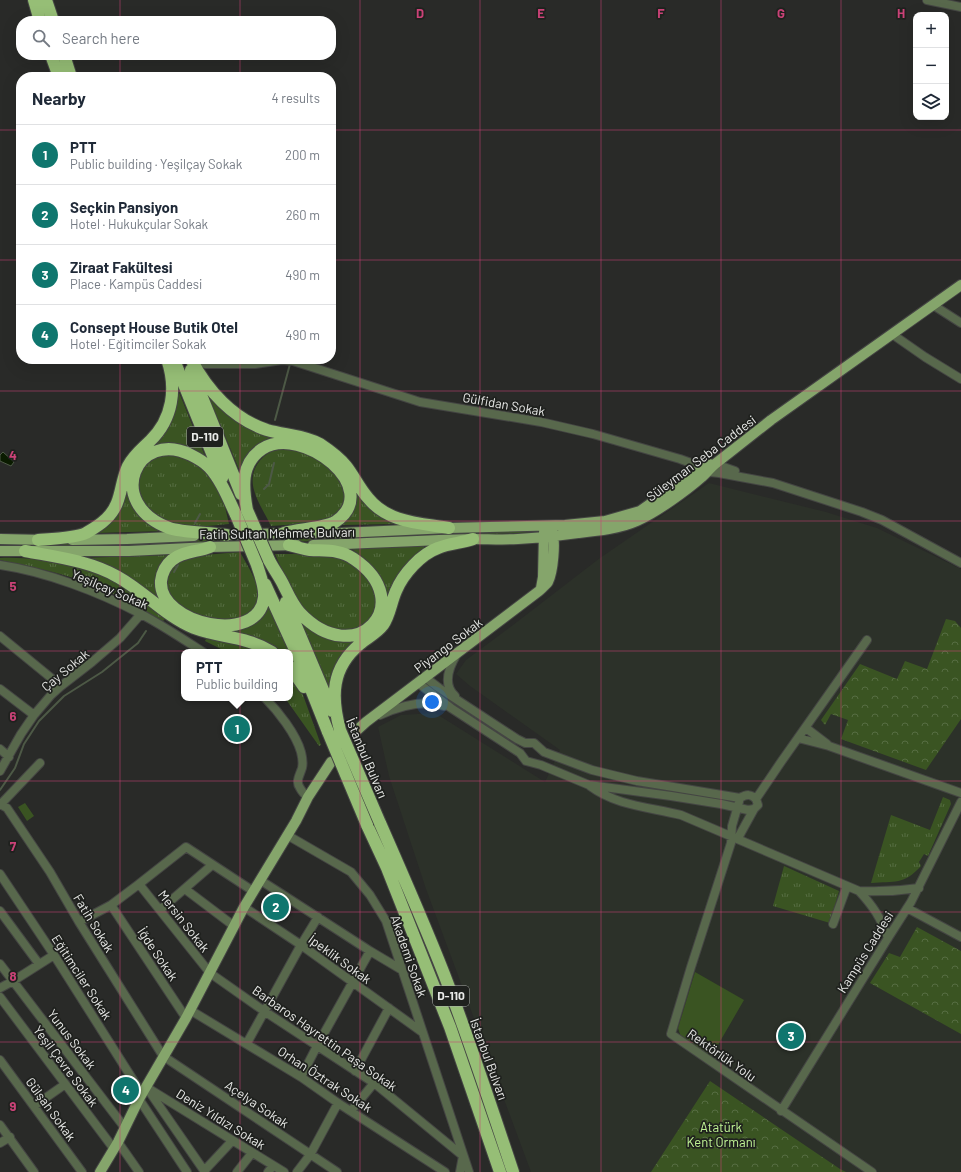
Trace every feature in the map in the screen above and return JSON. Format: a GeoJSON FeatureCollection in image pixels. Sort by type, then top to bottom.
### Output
{"type":"FeatureCollection","features":[{"type":"Feature","properties":{"kind":"highway"},"geometry":{"type":"LineString","coordinates":[[34,0],[39,16]]}},
{"type":"Feature","properties":{"kind":"highway"},"geometry":{"type":"LineString","coordinates":[[46,0],[51,16]]}},
{"type":"Feature","properties":{"kind":"highway"},"geometry":{"type":"LineString","coordinates":[[53,60],[57,72]]}},
{"type":"Feature","properties":{"kind":"highway"},"geometry":{"type":"LineString","coordinates":[[66,60],[69,72]]}},
{"type":"Feature","properties":{"kind":"highway"},"geometry":{"type":"LineString","coordinates":[[38,540],[86,533],[107,518],[114,510],[121,495],[125,475],[132,460],[159,431],[169,411],[173,394],[173,382],[169,364]]}},
{"type":"Feature","properties":{"kind":"highway","name":"İstanbul Bulvarı"},"geometry":{"type":"LineString","coordinates":[[176,364],[257,564],[297,654],[380,823],[414,901],[446,982],[513,1172]]}},
{"type":"Feature","properties":{"kind":"highway","name":"İstanbul Bulvarı"},"geometry":{"type":"LineString","coordinates":[[188,364],[269,560],[334,731],[367,825],[387,868],[450,1027],[500,1172]]}},
{"type":"Feature","properties":{"kind":"highway"},"geometry":{"type":"LineString","coordinates":[[194,364],[207,385],[227,407],[239,416],[267,430],[304,438],[319,444],[336,456],[345,465],[368,499],[381,510],[410,522],[449,528]]}},
{"type":"Feature","properties":{"kind":"highway"},"geometry":{"type":"LineString","coordinates":[[248,510],[244,491],[245,474],[252,458],[258,452],[272,444],[291,443],[322,455],[338,469],[348,484],[350,497],[347,510],[337,521],[331,524],[284,533]]}},
{"type":"Feature","properties":{"kind":"highway"},"geometry":{"type":"LineString","coordinates":[[226,535],[170,529],[153,520],[144,513],[134,498],[132,489],[135,472],[143,460],[157,451],[165,449],[184,452],[208,466],[217,478],[236,515]]}},
{"type":"Feature","properties":{"kind":"highway"},"geometry":{"type":"LineString","coordinates":[[334,731],[336,716],[334,696],[337,676],[347,658],[357,647],[379,630],[384,624],[396,590],[403,579],[419,560],[430,552],[439,547],[473,539]]}},
{"type":"Feature","properties":{"kind":"highway"},"geometry":{"type":"LineString","coordinates":[[269,560],[294,605],[316,626],[335,635],[346,637],[369,628],[378,616],[382,602],[380,588],[367,570],[353,558],[338,551],[309,550],[289,545]]}},
{"type":"Feature","properties":{"kind":"highway"},"geometry":{"type":"LineString","coordinates":[[210,547],[200,551],[185,553],[173,559],[163,574],[161,584],[166,597],[175,608],[190,618],[216,625],[230,626],[239,625],[253,617],[257,613],[264,599],[262,582],[257,564]]}},
{"type":"Feature","properties":{"kind":"highway"},"geometry":{"type":"LineString","coordinates":[[25,551],[82,563],[109,572],[127,582],[171,616],[185,624],[204,632],[250,641],[266,649]]}},
{"type":"Feature","properties":{"kind":"highway"},"geometry":{"type":"LineString","coordinates":[[293,671],[334,731]]}},
{"type":"Feature","properties":{"kind":"main road","name":"Süleyman Seba Caddesi"},"geometry":{"type":"LineString","coordinates":[[549,537],[605,530],[638,520],[671,500],[712,463],[961,285]]}},
{"type":"Feature","properties":{"kind":"main road","name":"Süleyman Seba Caddesi"},"geometry":{"type":"LineString","coordinates":[[549,526],[606,521],[632,514],[703,472]]}},
{"type":"Feature","properties":{"kind":"main road","name":"Fatih Sultan Mehmet Bulvarı"},"geometry":{"type":"LineString","coordinates":[[0,539],[127,539],[549,526]]}},
{"type":"Feature","properties":{"kind":"main road"},"geometry":{"type":"LineString","coordinates":[[549,526],[549,537]]}},
{"type":"Feature","properties":{"kind":"main road","name":"Fatih Sultan Mehmet Bulvarı"},"geometry":{"type":"LineString","coordinates":[[0,551],[129,551],[210,547],[368,544],[549,537]]}},
{"type":"Feature","properties":{"kind":"main road","name":"Piyango Sokak"},"geometry":{"type":"LineString","coordinates":[[355,732],[539,592],[547,583],[550,575],[549,537]]}},
{"type":"Feature","properties":{"kind":"main road"},"geometry":{"type":"LineString","coordinates":[[100,1172],[163,1056],[188,1014],[253,891],[331,762]]}},
{"type":"Feature","properties":{"kind":"street"},"geometry":{"type":"LineString","coordinates":[[927,0],[961,8]]}},
{"type":"Feature","properties":{"kind":"street"},"geometry":{"type":"LineString","coordinates":[[933,305],[961,323]]}},
{"type":"Feature","properties":{"kind":"street"},"geometry":{"type":"LineString","coordinates":[[892,334],[925,357],[961,379]]}},
{"type":"Feature","properties":{"kind":"street","name":"Gülfidan Sokak"},"geometry":{"type":"LineString","coordinates":[[205,364],[255,364]]}},
{"type":"Feature","properties":{"kind":"street","name":"Gülfidan Sokak"},"geometry":{"type":"LineString","coordinates":[[303,364],[420,402],[541,422],[593,434],[685,461],[696,466],[703,472]]}},
{"type":"Feature","properties":{"kind":"street"},"geometry":{"type":"LineString","coordinates":[[712,463],[748,478]]}},
{"type":"Feature","properties":{"kind":"street"},"geometry":{"type":"LineString","coordinates":[[703,472],[719,473],[773,483],[862,512],[882,520],[961,563]]}},
{"type":"Feature","properties":{"kind":"street","name":"Yeşilçay Sokak"},"geometry":{"type":"LineString","coordinates":[[0,565],[27,570],[78,586],[141,614],[198,649]]}},
{"type":"Feature","properties":{"kind":"street","name":"Çay Sokak"},"geometry":{"type":"LineString","coordinates":[[0,771],[34,714],[61,686],[120,638],[141,614]]}},
{"type":"Feature","properties":{"kind":"street"},"geometry":{"type":"LineString","coordinates":[[0,636],[61,686]]}},
{"type":"Feature","properties":{"kind":"street"},"geometry":{"type":"LineString","coordinates":[[756,799],[867,640]]}},
{"type":"Feature","properties":{"kind":"street"},"geometry":{"type":"LineString","coordinates":[[457,654],[449,671],[447,684],[452,693],[461,702]]}},
{"type":"Feature","properties":{"kind":"street"},"geometry":{"type":"LineString","coordinates":[[422,680],[461,702],[525,743],[534,743],[544,752],[592,770],[632,780],[740,798],[750,795],[756,799],[758,805],[735,837]]}},
{"type":"Feature","properties":{"kind":"street"},"geometry":{"type":"LineString","coordinates":[[422,680],[451,708],[520,753],[526,761],[532,762],[589,785],[600,793],[614,800],[628,804],[656,808],[681,815],[859,890],[877,892],[901,891],[919,888]]}},
{"type":"Feature","properties":{"kind":"street"},"geometry":{"type":"LineString","coordinates":[[0,689],[34,714]]}},
{"type":"Feature","properties":{"kind":"street"},"geometry":{"type":"LineString","coordinates":[[267,701],[282,719],[295,739],[301,752],[302,767],[298,777],[298,784],[299,788],[308,798]]}},
{"type":"Feature","properties":{"kind":"street"},"geometry":{"type":"LineString","coordinates":[[372,718],[408,705],[419,703],[437,704],[451,708]]}},
{"type":"Feature","properties":{"kind":"street"},"geometry":{"type":"LineString","coordinates":[[806,728],[829,746]]}},
{"type":"Feature","properties":{"kind":"street"},"geometry":{"type":"LineString","coordinates":[[798,738],[829,746],[961,794]]}},
{"type":"Feature","properties":{"kind":"street"},"geometry":{"type":"LineString","coordinates":[[520,753],[521,747],[525,743]]}},
{"type":"Feature","properties":{"kind":"street"},"geometry":{"type":"LineString","coordinates":[[532,762],[539,757],[540,749]]}},
{"type":"Feature","properties":{"kind":"street"},"geometry":{"type":"LineString","coordinates":[[0,750],[9,756]]}},
{"type":"Feature","properties":{"kind":"street"},"geometry":{"type":"LineString","coordinates":[[0,805],[40,763]]}},
{"type":"Feature","properties":{"kind":"street"},"geometry":{"type":"LineString","coordinates":[[589,785],[592,770]]}},
{"type":"Feature","properties":{"kind":"street"},"geometry":{"type":"LineString","coordinates":[[589,785],[671,796],[748,810],[754,809]]}},
{"type":"Feature","properties":{"kind":"street"},"geometry":{"type":"LineString","coordinates":[[735,837],[732,826],[740,798]]}},
{"type":"Feature","properties":{"kind":"street","name":"Kampüs Caddesi"},"geometry":{"type":"LineString","coordinates":[[782,1111],[919,888],[961,802]]}},
{"type":"Feature","properties":{"kind":"street","name":"Fatih Sokak"},"geometry":{"type":"LineString","coordinates":[[0,805],[7,808],[50,872],[79,922],[163,1056]]}},
{"type":"Feature","properties":{"kind":"street","name":"Akademi Sokak"},"geometry":{"type":"LineString","coordinates":[[287,836],[348,870],[361,883],[378,906],[386,921],[468,1172]]}},
{"type":"Feature","properties":{"kind":"street","name":"Rektörlük Yolu"},"geometry":{"type":"LineString","coordinates":[[735,837],[731,843],[671,1034],[870,1172]]}},
{"type":"Feature","properties":{"kind":"street"},"geometry":{"type":"LineString","coordinates":[[79,922],[111,905],[186,847],[253,891]]}},
{"type":"Feature","properties":{"kind":"street"},"geometry":{"type":"LineString","coordinates":[[160,910],[185,890],[212,865]]}},
{"type":"Feature","properties":{"kind":"street","name":"Eğitimciler Sokak"},"geometry":{"type":"LineString","coordinates":[[0,874],[54,955],[142,1094]]}},
{"type":"Feature","properties":{"kind":"street"},"geometry":{"type":"LineString","coordinates":[[260,880],[402,970]]}},
{"type":"Feature","properties":{"kind":"street","name":"Mersin Sokak"},"geometry":{"type":"LineString","coordinates":[[139,884],[210,973]]}},
{"type":"Feature","properties":{"kind":"street"},"geometry":{"type":"LineString","coordinates":[[832,924],[847,886]]}},
{"type":"Feature","properties":{"kind":"street"},"geometry":{"type":"LineString","coordinates":[[185,890],[234,926]]}},
{"type":"Feature","properties":{"kind":"street"},"geometry":{"type":"LineString","coordinates":[[859,890],[882,921],[888,938]]}},
{"type":"Feature","properties":{"kind":"street","name":"İğde Sokak"},"geometry":{"type":"LineString","coordinates":[[111,905],[188,1014]]}},
{"type":"Feature","properties":{"kind":"street","name":"İpeklik Sokak"},"geometry":{"type":"LineString","coordinates":[[244,907],[301,945],[422,1032]]}},
{"type":"Feature","properties":{"kind":"street"},"geometry":{"type":"LineString","coordinates":[[907,908],[961,938]]}},
{"type":"Feature","properties":{"kind":"street"},"geometry":{"type":"LineString","coordinates":[[0,911],[39,964]]}},
{"type":"Feature","properties":{"kind":"street"},"geometry":{"type":"LineString","coordinates":[[247,1044],[264,1011],[318,917]]}},
{"type":"Feature","properties":{"kind":"street"},"geometry":{"type":"LineString","coordinates":[[301,1076],[370,951]]}},
{"type":"Feature","properties":{"kind":"street"},"geometry":{"type":"LineString","coordinates":[[0,988],[54,955]]}},
{"type":"Feature","properties":{"kind":"street","name":"Yunus Sokak"},"geometry":{"type":"LineString","coordinates":[[0,964],[125,1128]]}},
{"type":"Feature","properties":{"kind":"street","name":"Barbaros Hayrettin Paşa Sokak"},"geometry":{"type":"LineString","coordinates":[[210,973],[264,1011],[374,1084],[463,1156]]}},
{"type":"Feature","properties":{"kind":"street","name":"Yeşil Çevre Sokak"},"geometry":{"type":"LineString","coordinates":[[0,997],[64,1084],[139,1172]]}},
{"type":"Feature","properties":{"kind":"street"},"geometry":{"type":"LineString","coordinates":[[355,1071],[389,1008]]}},
{"type":"Feature","properties":{"kind":"street","name":"Orhan Öztrak Sokak"},"geometry":{"type":"LineString","coordinates":[[188,1014],[247,1044],[301,1076],[338,1103],[444,1172]]}},
{"type":"Feature","properties":{"kind":"street","name":"Açelya Sokak"},"geometry":{"type":"LineString","coordinates":[[163,1056],[337,1172]]}},
{"type":"Feature","properties":{"kind":"street","name":"Gülşah Sokak"},"geometry":{"type":"LineString","coordinates":[[0,1060],[82,1172]]}},
{"type":"Feature","properties":{"kind":"street"},"geometry":{"type":"LineString","coordinates":[[34,1106],[64,1084]]}},
{"type":"Feature","properties":{"kind":"street"},"geometry":{"type":"LineString","coordinates":[[351,1111],[374,1084]]}},
{"type":"Feature","properties":{"kind":"street"},"geometry":{"type":"LineString","coordinates":[[142,1094],[205,1172],[232,1140]]}},
{"type":"Feature","properties":{"kind":"street"},"geometry":{"type":"LineString","coordinates":[[142,1094],[186,1172]]}},
{"type":"Feature","properties":{"kind":"street","name":"Deniz Yıldızı Sokak"},"geometry":{"type":"LineString","coordinates":[[142,1094],[232,1140],[252,1153],[270,1169],[284,1172]]}},
{"type":"Feature","properties":{"kind":"street"},"geometry":{"type":"LineString","coordinates":[[297,1172],[310,1155],[338,1103]]}},
{"type":"Feature","properties":{"kind":"street"},"geometry":{"type":"LineString","coordinates":[[0,1125],[34,1172]]}},
{"type":"Feature","properties":{"kind":"street"},"geometry":{"type":"LineString","coordinates":[[0,1143],[10,1137]]}},
{"type":"Feature","properties":{"kind":"street"},"geometry":{"type":"LineString","coordinates":[[237,1172],[252,1153]]}},
{"type":"Feature","properties":{"kind":"street"},"geometry":{"type":"LineString","coordinates":[[460,1172],[463,1156]]}},
{"type":"Feature","properties":{"kind":"shaded area"},"geometry":{"type":"Polygon","coordinates":[[[3,452],[14,462],[11,466],[0,461],[0,455],[3,452]]]}},
{"type":"Feature","properties":{"kind":"shaded area"},"geometry":{"type":"Polygon","coordinates":[[[709,483],[826,512],[877,528],[961,569],[961,1172],[531,1172],[426,889],[389,776],[378,727],[401,715],[435,713],[545,782],[560,750],[470,686],[456,674],[466,660],[600,558],[709,483]]]}},
{"type":"Feature","properties":{"kind":"green space"},"geometry":{"type":"Polygon","coordinates":[[[176,385],[207,461],[197,455],[146,453],[176,385]]]}},
{"type":"Feature","properties":{"kind":"green space"},"geometry":{"type":"Polygon","coordinates":[[[207,393],[278,440],[241,474],[207,393]]]}},
{"type":"Feature","properties":{"kind":"green space"},"geometry":{"type":"Polygon","coordinates":[[[280,448],[294,448],[321,459],[344,483],[346,503],[332,518],[313,523],[271,526],[255,495],[253,475],[262,458],[273,450],[280,448]]]}},
{"type":"Feature","properties":{"kind":"green space"},"geometry":{"type":"Polygon","coordinates":[[[171,452],[198,463],[215,482],[225,507],[229,524],[186,528],[157,518],[140,500],[137,477],[147,460],[171,452]]]}},
{"type":"Feature","properties":{"kind":"green space"},"geometry":{"type":"Polygon","coordinates":[[[351,481],[393,522],[393,524],[342,525],[341,523],[346,519],[351,510],[351,481]]]}},
{"type":"Feature","properties":{"kind":"green space"},"geometry":{"type":"Polygon","coordinates":[[[129,488],[132,505],[139,515],[163,531],[95,533],[117,515],[129,488]]]}},
{"type":"Feature","properties":{"kind":"green space"},"geometry":{"type":"Polygon","coordinates":[[[539,529],[539,532],[359,540],[98,547],[0,546],[0,544],[98,544],[438,534],[539,529]]]}},
{"type":"Feature","properties":{"kind":"green space"},"geometry":{"type":"Polygon","coordinates":[[[424,545],[424,551],[388,604],[383,586],[376,572],[352,549],[424,545]]]}},
{"type":"Feature","properties":{"kind":"green space"},"geometry":{"type":"Polygon","coordinates":[[[240,552],[253,576],[259,596],[255,609],[250,616],[222,621],[200,616],[186,610],[170,597],[165,583],[174,563],[192,556],[240,552]]]}},
{"type":"Feature","properties":{"kind":"green space"},"geometry":{"type":"Polygon","coordinates":[[[275,554],[327,554],[344,558],[367,574],[377,601],[373,617],[359,629],[335,631],[313,619],[293,596],[275,554]]]}},
{"type":"Feature","properties":{"kind":"green space"},"geometry":{"type":"Polygon","coordinates":[[[171,555],[163,564],[164,603],[80,558],[171,555]]]}},
{"type":"Feature","properties":{"kind":"green space"},"geometry":{"type":"Polygon","coordinates":[[[0,558],[33,559],[69,565],[103,576],[132,592],[165,619],[163,621],[86,582],[50,571],[0,560],[0,558]]]}},
{"type":"Feature","properties":{"kind":"green space"},"geometry":{"type":"Polygon","coordinates":[[[268,600],[288,649],[275,649],[269,645],[228,633],[268,600]]]}},
{"type":"Feature","properties":{"kind":"green space"},"geometry":{"type":"Polygon","coordinates":[[[300,619],[361,636],[330,691],[329,688],[300,619]]]}},
{"type":"Feature","properties":{"kind":"green space"},"geometry":{"type":"Polygon","coordinates":[[[946,619],[955,621],[961,628],[961,719],[926,770],[841,739],[848,720],[831,714],[825,725],[821,720],[860,664],[897,679],[905,661],[927,669],[946,619]]]}},
{"type":"Feature","properties":{"kind":"green space"},"geometry":{"type":"Polygon","coordinates":[[[206,639],[241,643],[256,649],[221,649],[205,641],[206,639]]]}},
{"type":"Feature","properties":{"kind":"green space"},"geometry":{"type":"Polygon","coordinates":[[[293,680],[303,695],[321,745],[319,746],[287,701],[293,701],[293,680]]]}},
{"type":"Feature","properties":{"kind":"green space"},"geometry":{"type":"Polygon","coordinates":[[[943,797],[950,800],[951,804],[928,856],[924,854],[919,862],[921,866],[904,879],[892,882],[871,883],[891,815],[930,830],[943,797]]]}},
{"type":"Feature","properties":{"kind":"green space"},"geometry":{"type":"Polygon","coordinates":[[[25,803],[34,816],[27,821],[18,807],[25,803]]]}},
{"type":"Feature","properties":{"kind":"green space"},"geometry":{"type":"Polygon","coordinates":[[[784,866],[839,891],[830,923],[773,906],[784,866]]]}},
{"type":"Feature","properties":{"kind":"green space"},"geometry":{"type":"Polygon","coordinates":[[[917,927],[961,951],[961,1034],[870,983],[889,953],[900,957],[917,927]]]}},
{"type":"Feature","properties":{"kind":"green space"},"geometry":{"type":"Polygon","coordinates":[[[695,972],[744,1000],[711,1057],[681,1037],[678,1028],[695,972]]]}},
{"type":"Feature","properties":{"kind":"green space","name":"Atatürk Kent Ormanı"},"geometry":{"type":"Polygon","coordinates":[[[710,1081],[840,1169],[846,1172],[651,1172],[710,1081]]]}},
{"type":"Feature","properties":{"kind":"waterway"},"geometry":{"type":"LineString","coordinates":[[275,420],[290,364]]}},
{"type":"Feature","properties":{"kind":"waterway"},"geometry":{"type":"LineString","coordinates":[[264,489],[269,484],[274,463]]}},
{"type":"Feature","properties":{"kind":"waterway"},"geometry":{"type":"LineString","coordinates":[[195,523],[200,514]]}},
{"type":"Feature","properties":{"kind":"waterway"},"geometry":{"type":"LineString","coordinates":[[174,572],[178,565]]}},
{"type":"Feature","properties":{"kind":"waterway"},"geometry":{"type":"LineString","coordinates":[[0,790],[15,768],[24,744],[39,721],[64,696],[102,672],[138,643],[146,631]]}},
{"type":"Feature","properties":{"kind":"place","name":"PTT"},"geometry":{"type":"Point","coordinates":[237,729]}},
{"type":"Feature","properties":{"kind":"place","name":"Seçkin Pansiyon"},"geometry":{"type":"Point","coordinates":[276,907]}},
{"type":"Feature","properties":{"kind":"place","name":"Ziraat Fakültesi"},"geometry":{"type":"Point","coordinates":[791,1036]}},
{"type":"Feature","properties":{"kind":"place","name":"Consept House Butik Otel"},"geometry":{"type":"Point","coordinates":[126,1090]}}]}
